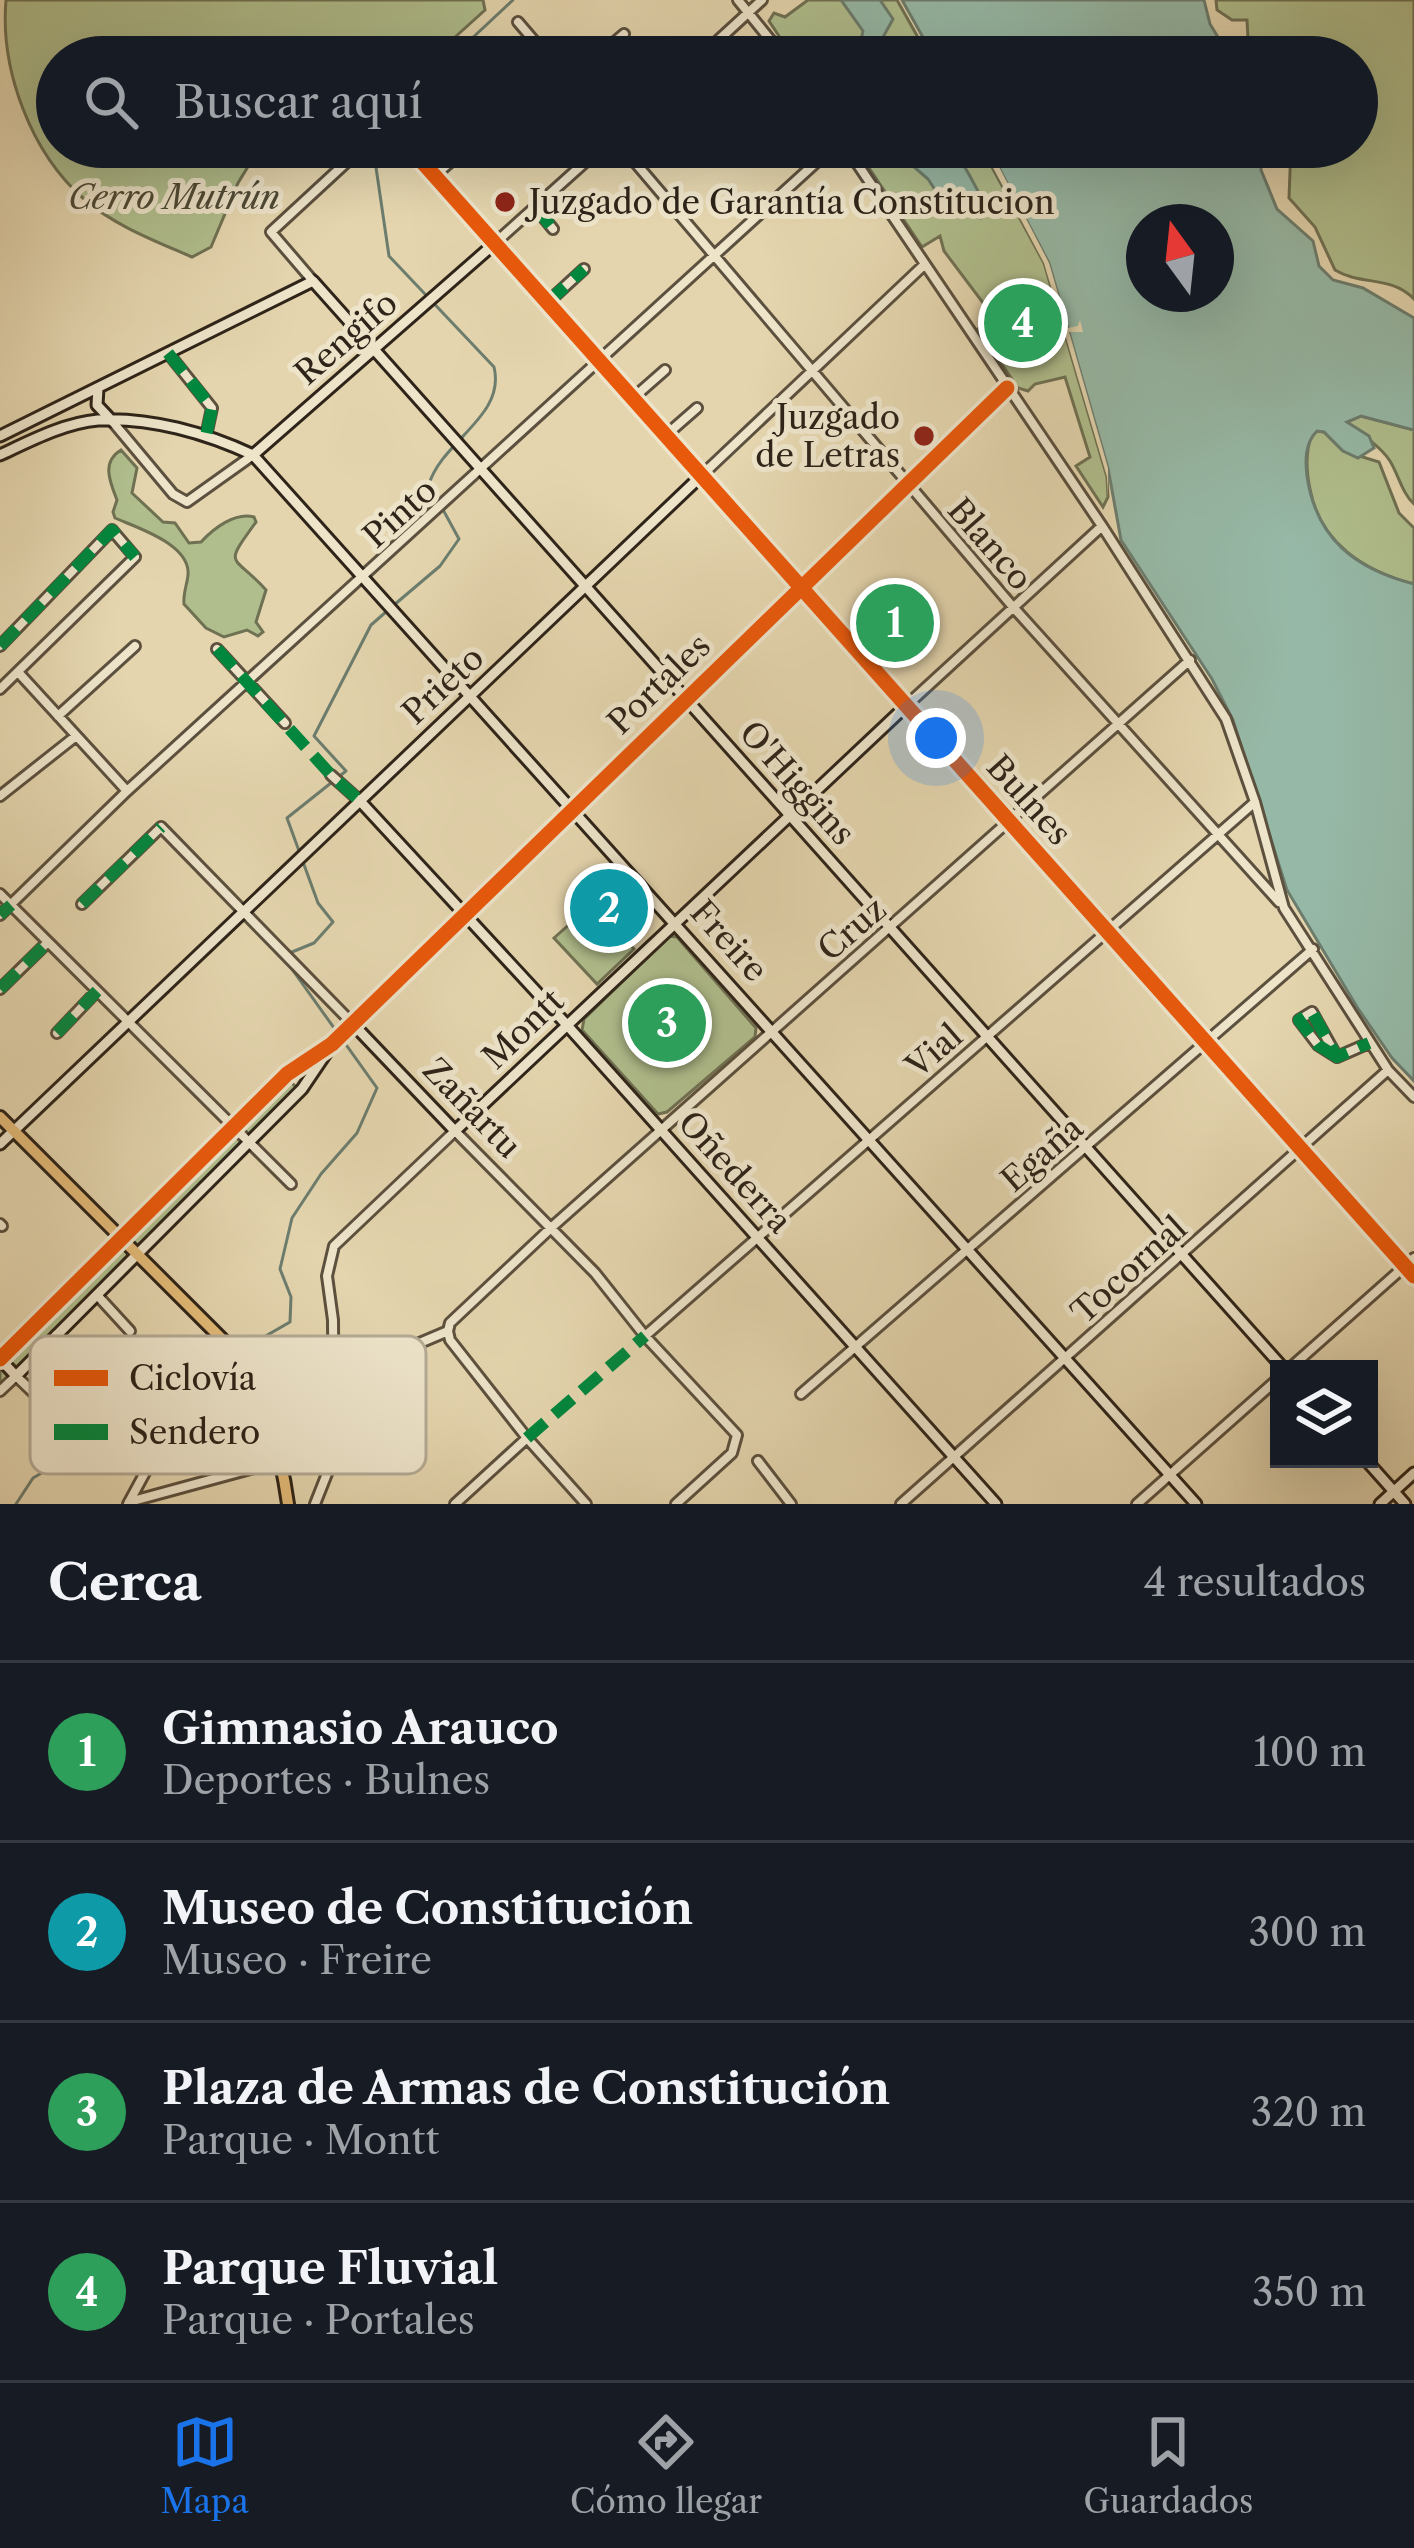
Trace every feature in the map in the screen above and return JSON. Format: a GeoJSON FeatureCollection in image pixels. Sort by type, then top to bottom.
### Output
{"type":"FeatureCollection","features":[{"type":"Feature","properties":{"kind":"main road"},"geometry":{"type":"LineString","coordinates":[[0,1117],[219,1336]]}},
{"type":"Feature","properties":{"kind":"main road"},"geometry":{"type":"LineString","coordinates":[[283,1474],[288,1504]]}},
{"type":"Feature","properties":{"kind":"street"},"geometry":{"type":"LineString","coordinates":[[738,0],[768,36]]}},
{"type":"Feature","properties":{"kind":"street"},"geometry":{"type":"LineString","coordinates":[[723,36],[763,0]]}},
{"type":"Feature","properties":{"kind":"street"},"geometry":{"type":"LineString","coordinates":[[518,22],[530,36]]}},
{"type":"Feature","properties":{"kind":"street","name":"O'Higgins"},"geometry":{"type":"LineString","coordinates":[[340,168],[272,232],[1279,1360]]}},
{"type":"Feature","properties":{"kind":"street","name":"Bulnes"},"geometry":{"type":"LineString","coordinates":[[427,168],[1300,1150],[1409,1262],[1414,1276]]}},
{"type":"Feature","properties":{"kind":"street"},"geometry":{"type":"LineString","coordinates":[[434,176],[443,168]]}},
{"type":"Feature","properties":{"kind":"street","name":"Rengifo"},"geometry":{"type":"LineString","coordinates":[[112,421],[172,494],[187,502],[253,455],[579,168]]}},
{"type":"Feature","properties":{"kind":"street","name":"Blanco"},"geometry":{"type":"LineString","coordinates":[[640,168],[1012,607],[1284,908]]}},
{"type":"Feature","properties":{"kind":"street","name":"Pinto"},"geometry":{"type":"LineString","coordinates":[[0,914],[127,791],[809,168]]}},
{"type":"Feature","properties":{"kind":"street"},"geometry":{"type":"LineString","coordinates":[[860,168],[1102,526],[1231,728],[1284,908],[1388,1070],[1414,1097]]}},
{"type":"Feature","properties":{"kind":"street"},"geometry":{"type":"LineString","coordinates":[[536,207],[554,229]]}},
{"type":"Feature","properties":{"kind":"street","name":"Prieto"},"geometry":{"type":"LineString","coordinates":[[0,1144],[924,265]]}},
{"type":"Feature","properties":{"kind":"street"},"geometry":{"type":"LineString","coordinates":[[547,303],[584,269]]}},
{"type":"Feature","properties":{"kind":"street"},"geometry":{"type":"LineString","coordinates":[[0,436],[313,281]]}},
{"type":"Feature","properties":{"kind":"street"},"geometry":{"type":"LineString","coordinates":[[168,353],[212,408],[206,436]]}},
{"type":"Feature","properties":{"kind":"street"},"geometry":{"type":"LineString","coordinates":[[632,399],[664,370]]}},
{"type":"Feature","properties":{"kind":"street"},"geometry":{"type":"LineString","coordinates":[[98,388],[98,405],[112,421]]}},
{"type":"Feature","properties":{"kind":"street","name":"Portales"},"geometry":{"type":"LineString","coordinates":[[332,1044],[1007,388]]}},
{"type":"Feature","properties":{"kind":"street"},"geometry":{"type":"LineString","coordinates":[[665,436],[697,408]]}},
{"type":"Feature","properties":{"kind":"street"},"geometry":{"type":"LineString","coordinates":[[44,415],[70,426]]}},
{"type":"Feature","properties":{"kind":"street","name":"Freire"},"geometry":{"type":"LineString","coordinates":[[70,426],[112,421],[206,436],[253,455],[1196,1504]]}},
{"type":"Feature","properties":{"kind":"street"},"geometry":{"type":"LineString","coordinates":[[16,448],[25,424]]}},
{"type":"Feature","properties":{"kind":"street"},"geometry":{"type":"LineString","coordinates":[[0,455],[70,426]]}},
{"type":"Feature","properties":{"kind":"street","name":"Montt"},"geometry":{"type":"LineString","coordinates":[[333,1336],[328,1276],[334,1246],[1102,526]]}},
{"type":"Feature","properties":{"kind":"street"},"geometry":{"type":"LineString","coordinates":[[0,646],[112,530],[135,556],[0,689]]}},
{"type":"Feature","properties":{"kind":"street"},"geometry":{"type":"LineString","coordinates":[[58,716],[135,646]]}},
{"type":"Feature","properties":{"kind":"street"},"geometry":{"type":"LineString","coordinates":[[217,649],[285,723]]}},
{"type":"Feature","properties":{"kind":"street","name":"Cruz"},"geometry":{"type":"LineString","coordinates":[[426,1340],[448,1331],[450,1322],[552,1227],[1190,660]]}},
{"type":"Feature","properties":{"kind":"street"},"geometry":{"type":"LineString","coordinates":[[18,673],[127,791]]}},
{"type":"Feature","properties":{"kind":"street"},"geometry":{"type":"LineString","coordinates":[[0,796],[76,736]]}},
{"type":"Feature","properties":{"kind":"street","name":"Oñederra"},"geometry":{"type":"LineString","coordinates":[[331,775],[566,1024],[996,1504]]}},
{"type":"Feature","properties":{"kind":"street","name":"Vial"},"geometry":{"type":"LineString","coordinates":[[645,1336],[1255,802]]}},
{"type":"Feature","properties":{"kind":"street","name":"Zañartu"},"geometry":{"type":"LineString","coordinates":[[82,904],[161,827],[350,1026],[552,1227],[737,1435],[734,1450],[676,1504]]}},
{"type":"Feature","properties":{"kind":"street"},"geometry":{"type":"LineString","coordinates":[[0,894],[291,1184]]}},
{"type":"Feature","properties":{"kind":"street"},"geometry":{"type":"LineString","coordinates":[[0,989],[48,942]]}},
{"type":"Feature","properties":{"kind":"street","name":"Egaña"},"geometry":{"type":"LineString","coordinates":[[801,1394],[1313,949]]}},
{"type":"Feature","properties":{"kind":"street"},"geometry":{"type":"LineString","coordinates":[[57,1033],[97,991]]}},
{"type":"Feature","properties":{"kind":"street"},"geometry":{"type":"LineString","coordinates":[[1312,1012],[1337,1057],[1318,1045],[1299,1020],[1312,1012]]}},
{"type":"Feature","properties":{"kind":"street"},"geometry":{"type":"LineString","coordinates":[[1337,1057],[1370,1043]]}},
{"type":"Feature","properties":{"kind":"street"},"geometry":{"type":"LineString","coordinates":[[30,1389],[0,1359],[233,1127],[300,1066],[332,1044]]}},
{"type":"Feature","properties":{"kind":"street"},"geometry":{"type":"LineString","coordinates":[[56,1335],[310,1078],[332,1044]]}},
{"type":"Feature","properties":{"kind":"street"},"geometry":{"type":"LineString","coordinates":[[300,1066],[309,1071],[310,1078]]}},
{"type":"Feature","properties":{"kind":"street","name":"Tocornal"},"geometry":{"type":"LineString","coordinates":[[902,1504],[1388,1070]]}},
{"type":"Feature","properties":{"kind":"street"},"geometry":{"type":"LineString","coordinates":[[154,1205],[170,1221]]}},
{"type":"Feature","properties":{"kind":"street"},"geometry":{"type":"LineString","coordinates":[[1297,1360],[1409,1262]]}},
{"type":"Feature","properties":{"kind":"street"},"geometry":{"type":"LineString","coordinates":[[94,1265],[111,1280]]}},
{"type":"Feature","properties":{"kind":"street"},"geometry":{"type":"LineString","coordinates":[[97,1295],[130,1331]]}},
{"type":"Feature","properties":{"kind":"street"},"geometry":{"type":"LineString","coordinates":[[448,1331],[450,1340],[527,1438],[586,1504]]}},
{"type":"Feature","properties":{"kind":"street"},"geometry":{"type":"LineString","coordinates":[[0,1391],[30,1362]]}},
{"type":"Feature","properties":{"kind":"street"},"geometry":{"type":"LineString","coordinates":[[1137,1504],[1270,1386]]}},
{"type":"Feature","properties":{"kind":"street"},"geometry":{"type":"LineString","coordinates":[[455,1504],[527,1438]]}},
{"type":"Feature","properties":{"kind":"street"},"geometry":{"type":"LineString","coordinates":[[758,1461],[791,1504]]}},
{"type":"Feature","properties":{"kind":"street"},"geometry":{"type":"LineString","coordinates":[[1373,1468],[1405,1504]]}},
{"type":"Feature","properties":{"kind":"street"},"geometry":{"type":"LineString","coordinates":[[1380,1504],[1414,1473]]}},
{"type":"Feature","properties":{"kind":"street"},"geometry":{"type":"LineString","coordinates":[[128,1503],[144,1474]]}},
{"type":"Feature","properties":{"kind":"street"},"geometry":{"type":"LineString","coordinates":[[128,1503],[233,1474]]}},
{"type":"Feature","properties":{"kind":"street","name":"Montt"},"geometry":{"type":"LineString","coordinates":[[315,1504],[327,1474]]}},
{"type":"Feature","properties":{"kind":"green space","name":"Cerro Mutrún"},"geometry":{"type":"Polygon","coordinates":[[[6,0],[483,0],[485,10],[456,36],[36,36],[36,137],[14,82],[5,27],[6,0]]]}},
{"type":"Feature","properties":{"kind":"green space"},"geometry":{"type":"Polygon","coordinates":[[[808,0],[897,0],[917,36],[779,36],[769,21],[774,13],[785,17],[808,0]]]}},
{"type":"Feature","properties":{"kind":"green space"},"geometry":{"type":"Polygon","coordinates":[[[1216,0],[1414,0],[1414,299],[1386,283],[1335,270],[1315,227],[1289,198],[1290,168],[1378,168],[1378,36],[1248,36],[1247,20],[1232,20],[1217,10],[1216,0]]]}},
{"type":"Feature","properties":{"kind":"green space","name":"Cerro Mutrún"},"geometry":{"type":"Polygon","coordinates":[[[56,168],[247,168],[211,247],[192,257],[109,217],[56,168]]]}},
{"type":"Feature","properties":{"kind":"green space"},"geometry":{"type":"Polygon","coordinates":[[[869,168],[992,168],[1044,263],[1107,477],[1108,497],[1103,507],[1076,466],[1090,457],[1065,377],[1035,384],[1028,391],[1018,388],[978,329],[993,316],[944,251],[940,236],[922,247],[869,168]]]}},
{"type":"Feature","properties":{"kind":"green space"},"geometry":{"type":"Polygon","coordinates":[[[1361,416],[1414,430],[1414,504],[1386,456],[1345,423],[1361,416]]]}},
{"type":"Feature","properties":{"kind":"green space"},"geometry":{"type":"Polygon","coordinates":[[[1317,431],[1343,451],[1379,462],[1399,513],[1414,528],[1414,584],[1362,562],[1323,525],[1307,468],[1310,441],[1317,431]]]}},
{"type":"Feature","properties":{"kind":"green space"},"geometry":{"type":"Polygon","coordinates":[[[121,450],[137,468],[132,493],[163,522],[175,523],[189,543],[201,542],[232,519],[254,517],[256,522],[236,560],[266,590],[256,622],[263,632],[258,636],[247,630],[224,637],[206,628],[184,604],[188,575],[181,554],[160,538],[115,518],[117,500],[109,466],[121,450]]]}},
{"type":"Feature","properties":{"kind":"green space"},"geometry":{"type":"Polygon","coordinates":[[[592,904],[634,949],[597,984],[554,938],[592,904]]]}},
{"type":"Feature","properties":{"kind":"green space"},"geometry":{"type":"Polygon","coordinates":[[[669,936],[677,937],[756,1028],[755,1037],[667,1112],[658,1114],[582,1030],[584,1019],[669,936]]]}},
{"type":"Feature","properties":{"kind":"green space"},"geometry":{"type":"Polygon","coordinates":[[[288,1079],[297,1088],[50,1336],[33,1336],[288,1079]]]}},
{"type":"Feature","properties":{"kind":"green space"},"geometry":{"type":"Polygon","coordinates":[[[30,1339],[30,1356],[0,1386],[0,1369],[30,1339]]]}},
{"type":"Feature","properties":{"kind":"shaded area"},"geometry":{"type":"Polygon","coordinates":[[[841,0],[880,0],[893,19],[884,36],[862,36],[841,0]]]}},
{"type":"Feature","properties":{"kind":"shaded area"},"geometry":{"type":"Polygon","coordinates":[[[902,0],[1204,0],[1217,36],[922,36],[902,0]]]}},
{"type":"Feature","properties":{"kind":"shaded area"},"geometry":{"type":"Polygon","coordinates":[[[915,168],[964,168],[988,209],[981,218],[948,210],[915,168]]]}},
{"type":"Feature","properties":{"kind":"shaded area"},"geometry":{"type":"Polygon","coordinates":[[[999,168],[1261,168],[1277,209],[1313,241],[1319,266],[1333,280],[1363,288],[1414,318],[1414,430],[1361,416],[1347,422],[1369,436],[1374,448],[1358,458],[1317,431],[1308,446],[1306,464],[1312,498],[1329,534],[1374,570],[1414,584],[1414,1081],[1357,1007],[1287,890],[1233,720],[1212,679],[1121,540],[1108,468],[1049,263],[999,168]]]}},
{"type":"Feature","properties":{"kind":"pier"},"geometry":{"type":"Polygon","coordinates":[[[993,168],[999,168],[1049,263],[1068,328],[1078,326],[1080,320],[1083,332],[1069,332],[1108,468],[1108,497],[1107,477],[1044,263],[993,168]]]}},
{"type":"Feature","properties":{"kind":"waterway"},"geometry":{"type":"LineString","coordinates":[[474,36],[513,0]]}},
{"type":"Feature","properties":{"kind":"waterway"},"geometry":{"type":"LineString","coordinates":[[376,168],[389,256],[494,367],[495,384],[482,414],[436,468],[429,484],[459,539],[440,566],[394,605]]}},
{"type":"Feature","properties":{"kind":"waterway"},"geometry":{"type":"LineString","coordinates":[[291,956],[314,943],[333,922],[318,903],[287,818],[346,771],[314,736],[371,625],[387,611]]}},
{"type":"Feature","properties":{"kind":"waterway"},"geometry":{"type":"LineString","coordinates":[[266,1336],[290,1322],[291,1297],[280,1269],[292,1218],[321,1174],[357,1133],[377,1088],[289,965]]}},
{"type":"Feature","properties":{"kind":"waterway"},"geometry":{"type":"LineString","coordinates":[[16,1504],[40,1474]]}},
{"type":"Feature","properties":{"kind":"marked path"},"geometry":{"type":"LineString","coordinates":[[535,207],[553,229]]}},
{"type":"Feature","properties":{"kind":"marked path"},"geometry":{"type":"LineString","coordinates":[[547,303],[584,269]]}},
{"type":"Feature","properties":{"kind":"marked path"},"geometry":{"type":"LineString","coordinates":[[168,353],[212,408],[206,436]]}},
{"type":"Feature","properties":{"kind":"marked path"},"geometry":{"type":"LineString","coordinates":[[0,646],[112,530],[135,557]]}},
{"type":"Feature","properties":{"kind":"marked path"},"geometry":{"type":"LineString","coordinates":[[217,649],[360,801]]}},
{"type":"Feature","properties":{"kind":"marked path"},"geometry":{"type":"LineString","coordinates":[[82,904],[161,827]]}},
{"type":"Feature","properties":{"kind":"marked path"},"geometry":{"type":"LineString","coordinates":[[0,915],[11,905]]}},
{"type":"Feature","properties":{"kind":"marked path"},"geometry":{"type":"LineString","coordinates":[[0,989],[48,942]]}},
{"type":"Feature","properties":{"kind":"marked path"},"geometry":{"type":"LineString","coordinates":[[57,1033],[97,991]]}},
{"type":"Feature","properties":{"kind":"marked path"},"geometry":{"type":"LineString","coordinates":[[1337,1057],[1318,1045],[1299,1020],[1312,1012],[1337,1057],[1369,1043]]}},
{"type":"Feature","properties":{"kind":"marked path"},"geometry":{"type":"LineString","coordinates":[[527,1438],[645,1336]]}},
{"type":"Feature","properties":{"kind":"cycle path"},"geometry":{"type":"LineString","coordinates":[[428,168],[1414,1276]]}},
{"type":"Feature","properties":{"kind":"cycle path"},"geometry":{"type":"LineString","coordinates":[[0,1359],[287,1074],[332,1044],[1007,388]]}},
{"type":"Feature","properties":{"kind":"place","name":"Juzgado de Garantía Constitucion"},"geometry":{"type":"Point","coordinates":[505,202]}},
{"type":"Feature","properties":{"kind":"place","name":"Parque Fluvial"},"geometry":{"type":"Point","coordinates":[1023,323]}},
{"type":"Feature","properties":{"kind":"place","name":"Juzgado de Letras"},"geometry":{"type":"Point","coordinates":[924,436]}},
{"type":"Feature","properties":{"kind":"place","name":"Gimnasio Arauco"},"geometry":{"type":"Point","coordinates":[895,623]}},
{"type":"Feature","properties":{"kind":"place","name":"Museo de Constitución"},"geometry":{"type":"Point","coordinates":[609,908]}},
{"type":"Feature","properties":{"kind":"place","name":"Plaza de Armas de Constitución"},"geometry":{"type":"Point","coordinates":[667,1023]}}]}
